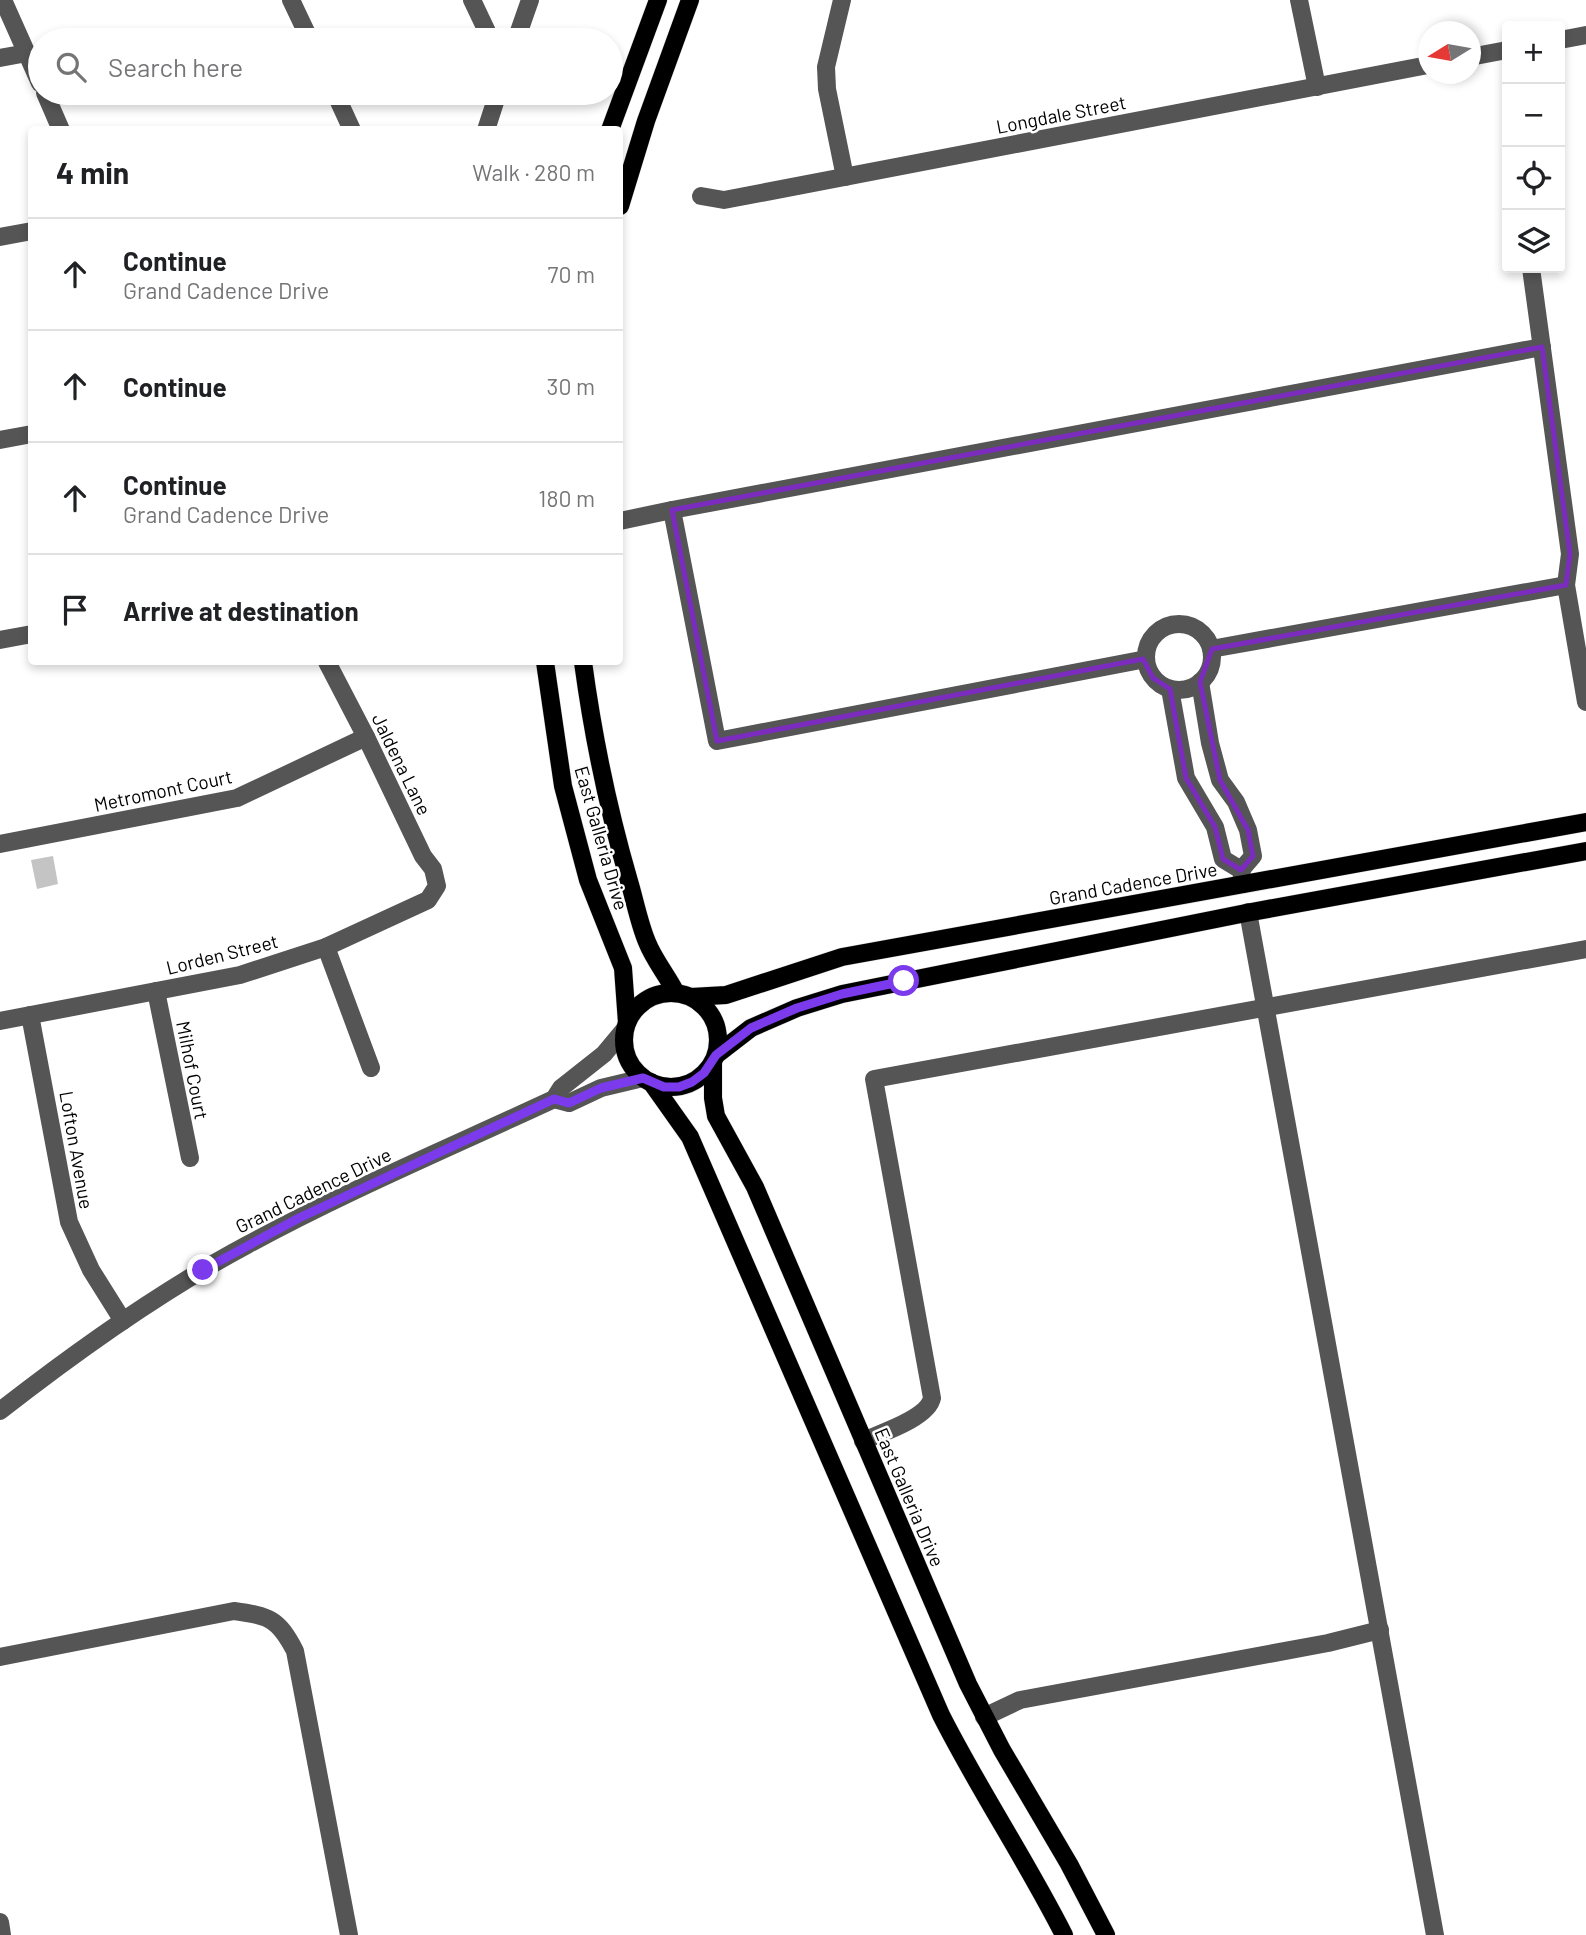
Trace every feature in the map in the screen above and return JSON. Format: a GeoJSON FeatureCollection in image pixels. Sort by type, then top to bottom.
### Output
{"type":"FeatureCollection","features":[{"type":"Feature","properties":{"kind":"main road"},"geometry":{"type":"LineString","coordinates":[[623,95],[658,0]]}},
{"type":"Feature","properties":{"kind":"main road"},"geometry":{"type":"LineString","coordinates":[[623,196],[643,130],[690,0]]}},
{"type":"Feature","properties":{"kind":"main road"},"geometry":{"type":"LineString","coordinates":[[611,126],[619,105]]}},
{"type":"Feature","properties":{"kind":"main road","name":"East Galleria Drive"},"geometry":{"type":"LineString","coordinates":[[545,665],[563,786],[588,880],[623,968],[625,1026]]}},
{"type":"Feature","properties":{"kind":"main road","name":"East Galleria Drive"},"geometry":{"type":"LineString","coordinates":[[583,665],[601,773],[639,921],[651,951],[684,995]]}},
{"type":"Feature","properties":{"kind":"main road","name":"Grand Cadence Drive"},"geometry":{"type":"LineString","coordinates":[[684,995],[726,995],[842,957],[1242,877],[1586,822]]}},
{"type":"Feature","properties":{"kind":"main road"},"geometry":{"type":"LineString","coordinates":[[647,1080],[664,1087],[679,1087],[692,1082],[704,1073],[714,1058],[751,1028],[797,1008],[842,994],[1248,912],[1586,851]]}},
{"type":"Feature","properties":{"kind":"main road"},"geometry":{"type":"LineString","coordinates":[[1242,877],[1248,912]]}},
{"type":"Feature","properties":{"kind":"main road"},"geometry":{"type":"LineString","coordinates":[[714,1058],[718,1041],[711,1015],[684,995],[661,993],[646,999],[634,1009],[625,1026],[624,1044],[633,1068],[647,1080],[690,1137],[936,1706],[970,1772],[1064,1935]]}},
{"type":"Feature","properties":{"kind":"main road","name":"East Galleria Drive"},"geometry":{"type":"LineString","coordinates":[[714,1058],[713,1098],[719,1123],[755,1186],[954,1652],[985,1717],[1069,1864],[1106,1935]]}},
{"type":"Feature","properties":{"kind":"street"},"geometry":{"type":"LineString","coordinates":[[0,58],[27,53],[3,0]]}},
{"type":"Feature","properties":{"kind":"street"},"geometry":{"type":"LineString","coordinates":[[291,0],[304,28]]}},
{"type":"Feature","properties":{"kind":"street"},"geometry":{"type":"LineString","coordinates":[[472,0],[485,28]]}},
{"type":"Feature","properties":{"kind":"street"},"geometry":{"type":"LineString","coordinates":[[520,28],[530,0]]}},
{"type":"Feature","properties":{"kind":"street"},"geometry":{"type":"LineString","coordinates":[[842,0],[826,67],[827,89],[845,177]]}},
{"type":"Feature","properties":{"kind":"street"},"geometry":{"type":"LineString","coordinates":[[1298,0],[1317,87]]}},
{"type":"Feature","properties":{"kind":"street"},"geometry":{"type":"LineString","coordinates":[[1565,39],[1586,35]]}},
{"type":"Feature","properties":{"kind":"street"},"geometry":{"type":"LineString","coordinates":[[1481,55],[1502,51]]}},
{"type":"Feature","properties":{"kind":"street","name":"Longdale Street"},"geometry":{"type":"LineString","coordinates":[[701,196],[724,200],[1418,67]]}},
{"type":"Feature","properties":{"kind":"street"},"geometry":{"type":"LineString","coordinates":[[50,105],[59,126]]}},
{"type":"Feature","properties":{"kind":"street"},"geometry":{"type":"LineString","coordinates":[[341,105],[350,126]]}},
{"type":"Feature","properties":{"kind":"street"},"geometry":{"type":"LineString","coordinates":[[487,126],[494,105]]}},
{"type":"Feature","properties":{"kind":"street"},"geometry":{"type":"LineString","coordinates":[[0,237],[28,232]]}},
{"type":"Feature","properties":{"kind":"street"},"geometry":{"type":"LineString","coordinates":[[1532,273],[1570,554],[1566,585],[1586,702]]}},
{"type":"Feature","properties":{"kind":"street"},"geometry":{"type":"LineString","coordinates":[[623,520],[1542,347]]}},
{"type":"Feature","properties":{"kind":"street"},"geometry":{"type":"LineString","coordinates":[[0,440],[28,435]]}},
{"type":"Feature","properties":{"kind":"street"},"geometry":{"type":"LineString","coordinates":[[673,510],[717,741],[1146,659]]}},
{"type":"Feature","properties":{"kind":"street"},"geometry":{"type":"LineString","coordinates":[[1211,649],[1566,585]]}},
{"type":"Feature","properties":{"kind":"street"},"geometry":{"type":"LineString","coordinates":[[1171,624],[1193,626],[1203,633],[1211,649],[1211,666],[1200,682],[1181,690],[1170,689],[1153,678],[1146,659],[1152,637],[1171,624]]}},
{"type":"Feature","properties":{"kind":"street"},"geometry":{"type":"LineString","coordinates":[[0,640],[28,635]]}},
{"type":"Feature","properties":{"kind":"street","name":"Jaldena Lane"},"geometry":{"type":"LineString","coordinates":[[329,665],[423,856],[433,869],[437,886]]}},
{"type":"Feature","properties":{"kind":"street"},"geometry":{"type":"LineString","coordinates":[[1170,689],[1186,778],[1215,827],[1223,859],[1242,877],[1253,856],[1248,830],[1236,802],[1220,780],[1210,743],[1200,682]]}},
{"type":"Feature","properties":{"kind":"street","name":"Metromont Court"},"geometry":{"type":"LineString","coordinates":[[0,844],[237,798],[366,737]]}},
{"type":"Feature","properties":{"kind":"street"},"geometry":{"type":"LineString","coordinates":[[1180,749],[1210,743]]}},
{"type":"Feature","properties":{"kind":"street","name":"Lorden Street"},"geometry":{"type":"LineString","coordinates":[[0,1021],[240,975],[326,947],[428,900],[437,886]]}},
{"type":"Feature","properties":{"kind":"street"},"geometry":{"type":"LineString","coordinates":[[1248,912],[1435,1935]]}},
{"type":"Feature","properties":{"kind":"street"},"geometry":{"type":"LineString","coordinates":[[326,947],[371,1068]]}},
{"type":"Feature","properties":{"kind":"street"},"geometry":{"type":"LineString","coordinates":[[863,1441],[921,1414],[930,1405],[932,1398],[874,1079],[1586,949]]}},
{"type":"Feature","properties":{"kind":"street","name":"Milhof Court"},"geometry":{"type":"LineString","coordinates":[[156,991],[190,1157]]}},
{"type":"Feature","properties":{"kind":"street","name":"Lofton Avenue"},"geometry":{"type":"LineString","coordinates":[[30,1015],[69,1222],[91,1270],[123,1321]]}},
{"type":"Feature","properties":{"kind":"street","name":"Grand Cadence Drive"},"geometry":{"type":"LineString","coordinates":[[0,1411],[123,1321],[203,1270],[299,1218],[554,1099],[561,1088],[604,1054],[625,1026]]}},
{"type":"Feature","properties":{"kind":"street","name":"Grand Cadence Drive"},"geometry":{"type":"LineString","coordinates":[[554,1099],[569,1103],[601,1088],[647,1080]]}},
{"type":"Feature","properties":{"kind":"street"},"geometry":{"type":"LineString","coordinates":[[0,1657],[234,1611],[262,1615],[284,1629],[295,1651],[349,1935]]}},
{"type":"Feature","properties":{"kind":"street"},"geometry":{"type":"LineString","coordinates":[[985,1717],[1020,1700],[1314,1646],[1380,1630]]}},
{"type":"Feature","properties":{"kind":"street"},"geometry":{"type":"LineString","coordinates":[[0,1922],[2,1935]]}},
{"type":"Feature","properties":{"kind":"highlighted area"},"geometry":{"type":"Polygon","coordinates":[[[1542,347],[1570,554],[1566,585],[1212,649],[1200,682],[1220,780],[1248,830],[1253,856],[1241,870],[1223,859],[1215,827],[1186,778],[1170,689],[1153,678],[1143,659],[717,741],[672,510],[1542,347]]]}},
{"type":"Feature","properties":{"kind":"building"},"geometry":{"type":"Polygon","coordinates":[[[53,856],[58,884],[37,889],[31,860],[53,856]]]}},
{"type":"Feature","properties":{"kind":"route"},"geometry":{"type":"LineString","coordinates":[[203,1270],[299,1218],[554,1099],[569,1103],[601,1088],[643,1078],[664,1087],[679,1087],[704,1073],[716,1055],[751,1028],[797,1008],[842,994],[904,981]]}}]}
